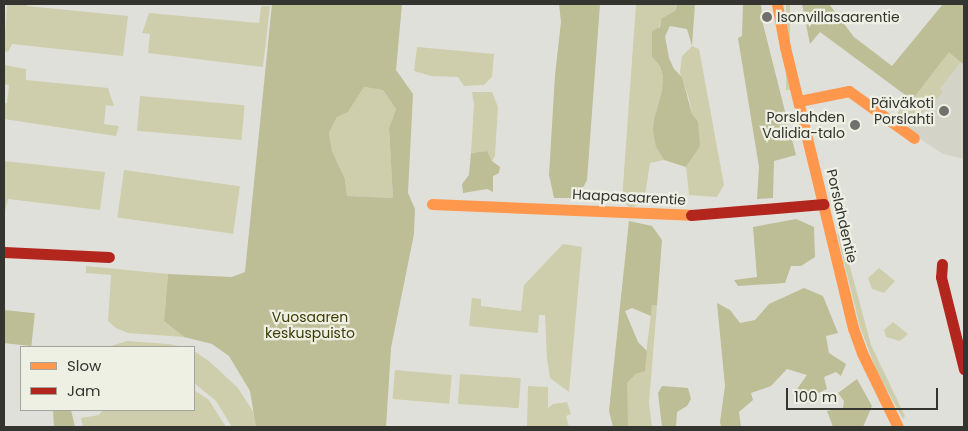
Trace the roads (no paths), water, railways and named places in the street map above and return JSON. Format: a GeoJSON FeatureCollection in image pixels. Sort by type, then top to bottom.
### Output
{"type":"FeatureCollection","features":[{"type":"Feature","properties":{"kind":"street","name":"Porslahdentie"},"geometry":{"type":"LineString","coordinates":[[777,4],[783,38],[853,328],[862,354],[898,427]]}},
{"type":"Feature","properties":{"kind":"street"},"geometry":{"type":"LineString","coordinates":[[799,101],[849,91],[914,138]]}},
{"type":"Feature","properties":{"kind":"street","name":"Haapasaarentie"},"geometry":{"type":"LineString","coordinates":[[432,204],[681,216],[824,204]]}},
{"type":"Feature","properties":{"kind":"street"},"geometry":{"type":"LineString","coordinates":[[4,252],[109,257]]}},
{"type":"Feature","properties":{"kind":"street"},"geometry":{"type":"LineString","coordinates":[[942,264],[941,277],[964,368]]}},
{"type":"Feature","properties":{"kind":"place","name":"Isonvillasaarentie"},"geometry":{"type":"Point","coordinates":[767,17]}},
{"type":"Feature","properties":{"kind":"place","name":"Päiväkoti Porslahti"},"geometry":{"type":"Point","coordinates":[944,111]}},
{"type":"Feature","properties":{"kind":"place","name":"Porslahden Validia-talo"},"geometry":{"type":"Point","coordinates":[855,125]}},
{"type":"Feature","properties":{"kind":"park label","name":"Vuosaaren keskuspuisto"},"geometry":{"type":"Point","coordinates":[310,326]}}]}
